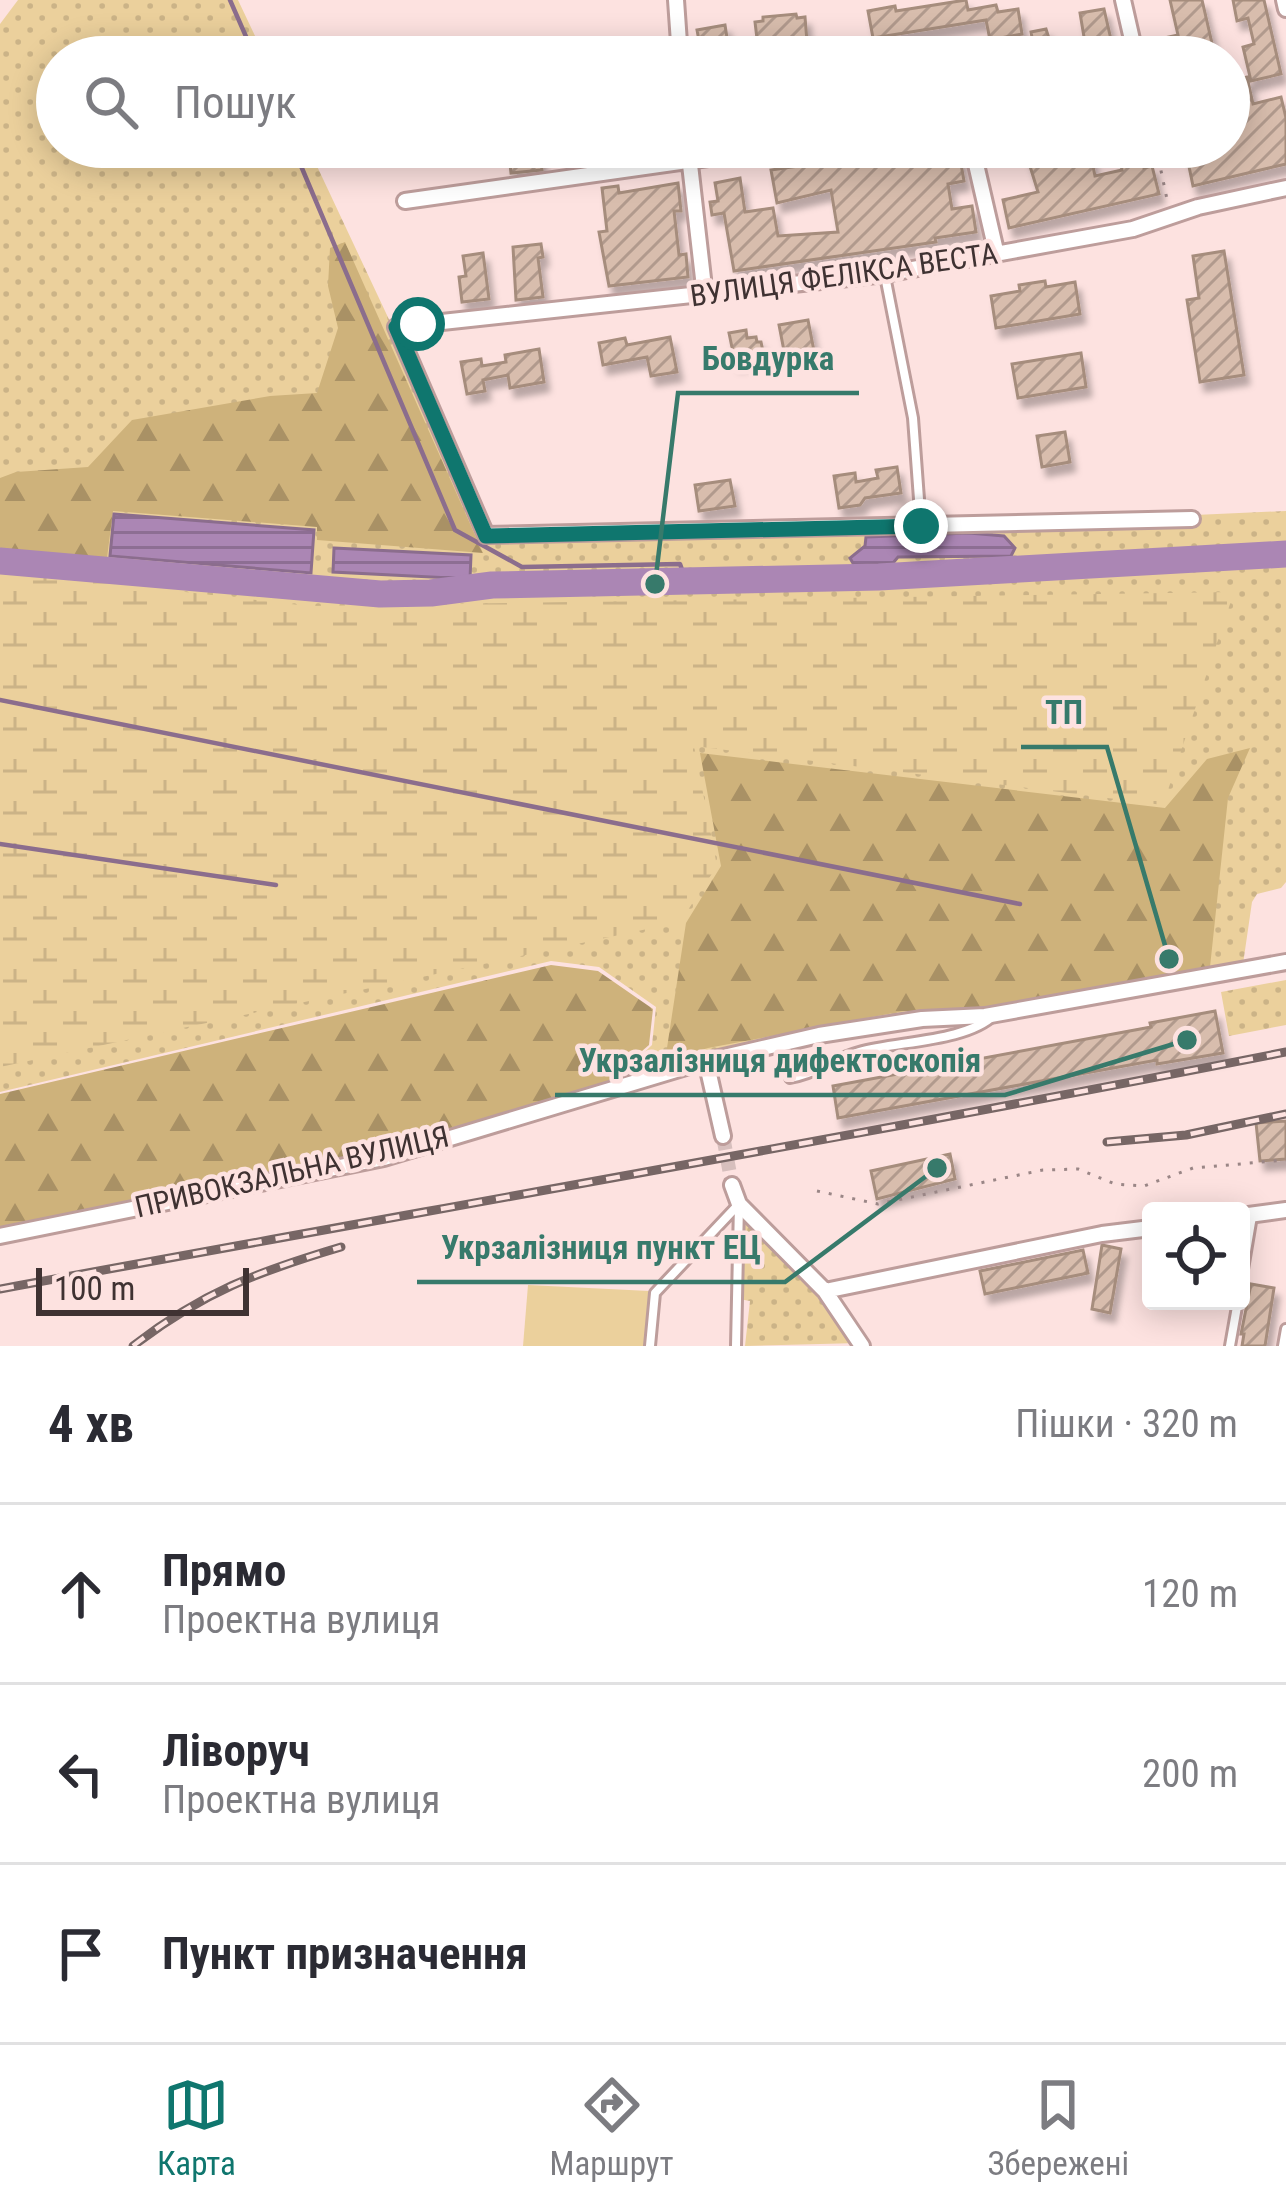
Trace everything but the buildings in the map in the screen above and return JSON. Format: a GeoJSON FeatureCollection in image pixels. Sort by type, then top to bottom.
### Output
{"type":"FeatureCollection","features":[{"type":"Feature","properties":{"kind":"street"},"geometry":{"type":"LineString","coordinates":[[676,0],[679,36]]}},
{"type":"Feature","properties":{"kind":"street"},"geometry":{"type":"LineString","coordinates":[[1124,0],[1132,36]]}},
{"type":"Feature","properties":{"kind":"street"},"geometry":{"type":"LineString","coordinates":[[405,201],[608,168]]}},
{"type":"Feature","properties":{"kind":"street"},"geometry":{"type":"LineString","coordinates":[[690,168],[705,296]]}},
{"type":"Feature","properties":{"kind":"street"},"geometry":{"type":"LineString","coordinates":[[977,168],[997,254]]}},
{"type":"Feature","properties":{"kind":"street","name":"ВУЛИЦЯ ФЕЛІКСА ВЕСТА"},"geometry":{"type":"LineString","coordinates":[[921,526],[486,536],[396,327],[885,274],[1133,229],[1286,188]]}},
{"type":"Feature","properties":{"kind":"street"},"geometry":{"type":"LineString","coordinates":[[921,526],[1192,519]]}},
{"type":"Feature","properties":{"kind":"street","name":"ПРИВОКЗАЛЬНА ВУЛИЦЯ"},"geometry":{"type":"LineString","coordinates":[[0,1236],[384,1157],[706,1061],[860,1027],[995,1014],[1286,962]]}},
{"type":"Feature","properties":{"kind":"street"},"geometry":{"type":"LineString","coordinates":[[706,1061],[723,1136]]}},
{"type":"Feature","properties":{"kind":"street"},"geometry":{"type":"LineString","coordinates":[[732,1185],[740,1204],[825,1292],[862,1346]]}},
{"type":"Feature","properties":{"kind":"street"},"geometry":{"type":"LineString","coordinates":[[1250,1215],[1286,1210]]}},
{"type":"Feature","properties":{"kind":"street"},"geometry":{"type":"LineString","coordinates":[[825,1292],[1142,1229]]}},
{"type":"Feature","properties":{"kind":"lane"},"geometry":{"type":"LineString","coordinates":[[885,274],[913,418],[921,526]]}},
{"type":"Feature","properties":{"kind":"lane"},"geometry":{"type":"LineString","coordinates":[[790,1078],[817,1073],[855,1053],[973,1029],[995,1014]]}},
{"type":"Feature","properties":{"kind":"lane"},"geometry":{"type":"LineString","coordinates":[[650,1346],[655,1293],[740,1204]]}},
{"type":"Feature","properties":{"kind":"lane"},"geometry":{"type":"LineString","coordinates":[[736,1346],[740,1204]]}},
{"type":"Feature","properties":{"kind":"lane"},"geometry":{"type":"LineString","coordinates":[[1230,1346],[1236,1310]]}},
{"type":"Feature","properties":{"kind":"lane"},"geometry":{"type":"LineString","coordinates":[[1283,1346],[1286,1329]]}},
{"type":"Feature","properties":{"kind":"path"},"geometry":{"type":"LineString","coordinates":[[1161,168],[1171,216]]}},
{"type":"Feature","properties":{"kind":"path"},"geometry":{"type":"LineString","coordinates":[[817,1191],[878,1204],[1043,1170],[1078,1169],[1115,1184],[1144,1186],[1193,1168],[1286,1160]]}},
{"type":"Feature","properties":{"kind":"green space"},"geometry":{"type":"Polygon","coordinates":[[[18,0],[238,0],[255,36],[36,36],[36,168],[318,168],[485,539],[1196,526],[1195,515],[1286,511],[1286,882],[1281,888],[1257,894],[1252,902],[1243,964],[627,1078],[632,1064],[652,1045],[656,1007],[599,967],[551,961],[0,1092],[0,24],[18,0]]]}},
{"type":"Feature","properties":{"kind":"green space"},"geometry":{"type":"Polygon","coordinates":[[[345,242],[483,553],[317,540],[317,527],[113,511],[107,558],[0,550],[0,478],[16,472],[88,467],[132,420],[270,396],[317,393],[338,328],[328,286],[330,248],[345,242]]]}},
{"type":"Feature","properties":{"kind":"green space"},"geometry":{"type":"Polygon","coordinates":[[[0,571],[308,606],[1234,592],[1163,805],[694,746],[717,866],[680,922],[0,1067],[0,571]]]}},
{"type":"Feature","properties":{"kind":"green space"},"geometry":{"type":"Polygon","coordinates":[[[1250,748],[1228,798],[1210,967],[963,1011],[904,1011],[708,1048],[665,1061],[686,923],[721,866],[700,753],[1165,808],[1207,759],[1250,748]]]}},
{"type":"Feature","properties":{"kind":"green space"},"geometry":{"type":"Polygon","coordinates":[[[551,965],[598,971],[653,1009],[649,1045],[628,1063],[621,1080],[382,1152],[0,1231],[0,1094],[551,965]]]}},
{"type":"Feature","properties":{"kind":"green space"},"geometry":{"type":"Polygon","coordinates":[[[1286,980],[1286,1025],[1229,1036],[1221,992],[1286,980]]]}},
{"type":"Feature","properties":{"kind":"green space"},"geometry":{"type":"Polygon","coordinates":[[[739,1204],[783,1245],[859,1343],[745,1346],[750,1301],[739,1299],[739,1204]]]}},
{"type":"Feature","properties":{"kind":"green space"},"geometry":{"type":"Polygon","coordinates":[[[528,1285],[649,1291],[645,1346],[523,1346],[528,1285]]]}},
{"type":"Feature","properties":{"kind":"shaded area"},"geometry":{"type":"Polygon","coordinates":[[[114,514],[314,530],[311,573],[110,556],[114,514]]]}},
{"type":"Feature","properties":{"kind":"shaded area"},"geometry":{"type":"Polygon","coordinates":[[[1004,536],[1015,548],[1011,556],[898,557],[893,563],[854,565],[850,558],[865,546],[866,537],[1004,536]]]}},
{"type":"Feature","properties":{"kind":"shaded area"},"geometry":{"type":"Polygon","coordinates":[[[334,548],[471,555],[470,579],[333,572],[334,548]]]}},
{"type":"Feature","properties":{"kind":"waterway"},"geometry":{"type":"LineString","coordinates":[[230,0],[246,36]]}},
{"type":"Feature","properties":{"kind":"waterway"},"geometry":{"type":"LineString","coordinates":[[302,168],[455,530],[522,567],[680,564],[686,581]]}},
{"type":"Feature","properties":{"kind":"waterway"},"geometry":{"type":"LineString","coordinates":[[0,561],[380,594],[492,585],[879,577],[1286,554]]}},
{"type":"Feature","properties":{"kind":"waterway"},"geometry":{"type":"LineString","coordinates":[[0,700],[1020,904]]}},
{"type":"Feature","properties":{"kind":"waterway"},"geometry":{"type":"LineString","coordinates":[[0,844],[276,885]]}},
{"type":"Feature","properties":{"kind":"tunnel"},"geometry":{"type":"LineString","coordinates":[[723,1136],[732,1185]]}},
{"type":"Feature","properties":{"kind":"railway"},"geometry":{"type":"LineString","coordinates":[[0,1289],[1286,1052]]}},
{"type":"Feature","properties":{"kind":"railway"},"geometry":{"type":"LineString","coordinates":[[1107,1142],[1186,1135],[1286,1114]]}},
{"type":"Feature","properties":{"kind":"railway"},"geometry":{"type":"LineString","coordinates":[[133,1346],[183,1311],[232,1286],[341,1247]]}},
{"type":"Feature","properties":{"kind":"place","name":"Бовдурка"},"geometry":{"type":"Point","coordinates":[655,584]}},
{"type":"Feature","properties":{"kind":"place","name":"ТП"},"geometry":{"type":"Point","coordinates":[1169,959]}},
{"type":"Feature","properties":{"kind":"place","name":"Укрзалізниця дифектоскопія"},"geometry":{"type":"Point","coordinates":[1187,1040]}},
{"type":"Feature","properties":{"kind":"place","name":"Укрзалізниця пункт ЕЦ"},"geometry":{"type":"Point","coordinates":[937,1168]}},
{"type":"Feature","properties":{"kind":"route"},"geometry":{"type":"LineString","coordinates":[[418,324],[396,327],[486,536],[921,526]]}}]}
